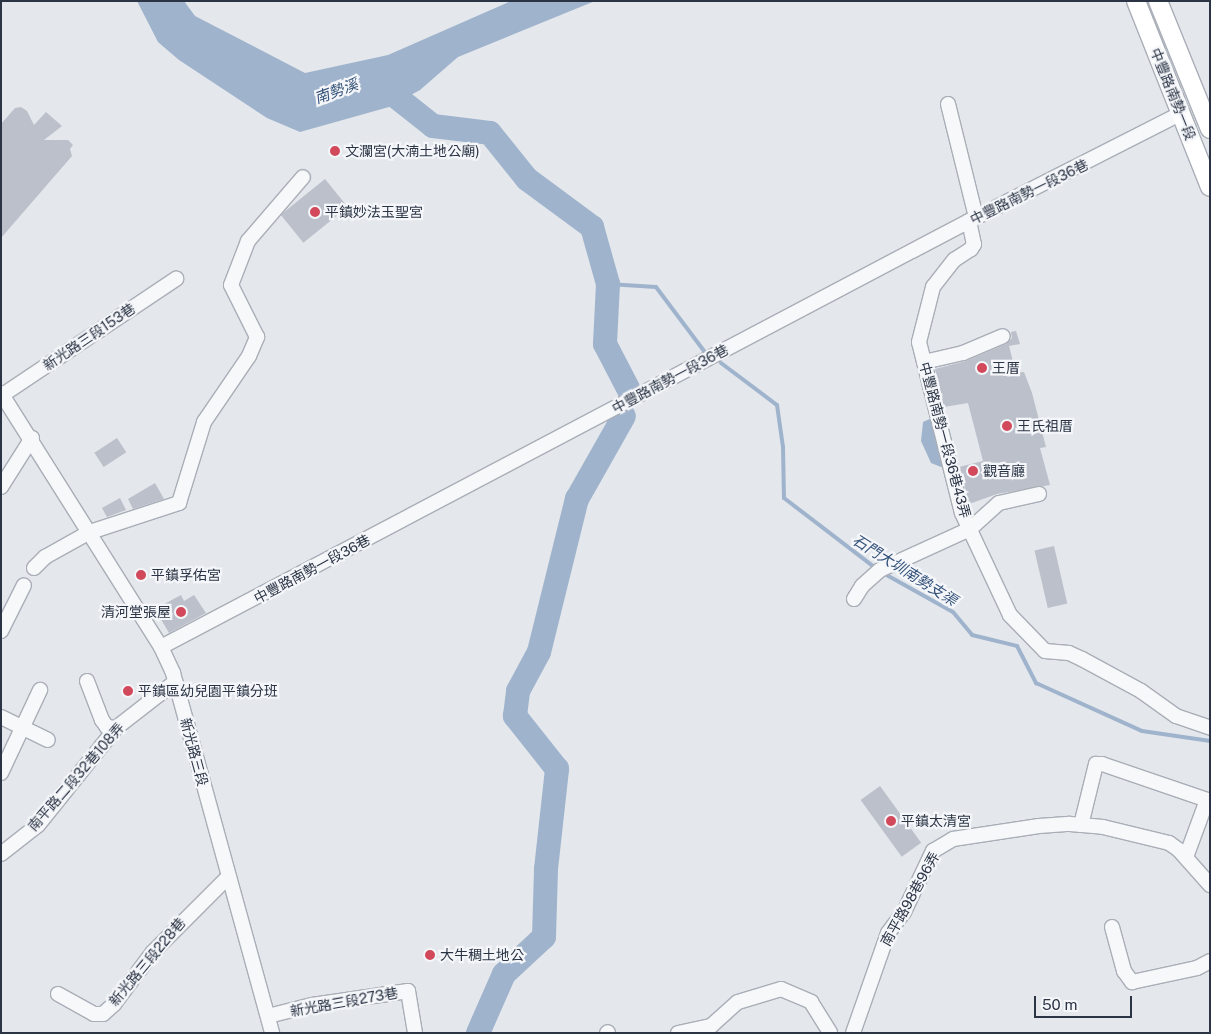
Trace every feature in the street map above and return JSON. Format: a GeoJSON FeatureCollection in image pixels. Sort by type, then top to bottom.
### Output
{"type":"FeatureCollection","features":[{"type":"Feature","properties":{"kind":"main road","name":"中豐路南勢一段"},"geometry":{"type":"LineString","coordinates":[[1136,1],[1210,187]]}},
{"type":"Feature","properties":{"kind":"main road","name":"中豐路南勢一段"},"geometry":{"type":"LineString","coordinates":[[1158,1],[1205,102],[1210,129]]}},
{"type":"Feature","properties":{"kind":"main road"},"geometry":{"type":"LineString","coordinates":[[1180,114],[1205,102]]}},
{"type":"Feature","properties":{"kind":"street"},"geometry":{"type":"LineString","coordinates":[[948,104],[972,219]]}},
{"type":"Feature","properties":{"kind":"street","name":"中豐路南勢一段36巷"},"geometry":{"type":"LineString","coordinates":[[161,648],[972,219],[1114,150],[1180,114]]}},
{"type":"Feature","properties":{"kind":"street"},"geometry":{"type":"LineString","coordinates":[[34,568],[45,557],[90,532],[179,503],[204,422],[249,356],[257,337],[235,300],[231,285],[248,241],[303,177]]}},
{"type":"Feature","properties":{"kind":"street","name":"中豐路南勢一段36巷43弄"},"geometry":{"type":"LineString","coordinates":[[972,219],[974,244],[971,249],[954,260],[933,287],[920,342],[962,513],[1010,615],[1046,651],[1082,659],[1141,691],[1176,716],[1210,728]]}},
{"type":"Feature","properties":{"kind":"street","name":"新光路三段153巷"},"geometry":{"type":"LineString","coordinates":[[2,394],[176,279]]}},
{"type":"Feature","properties":{"kind":"street"},"geometry":{"type":"LineString","coordinates":[[924,362],[963,353],[1003,336]]}},
{"type":"Feature","properties":{"kind":"street","name":"新光路三段"},"geometry":{"type":"LineString","coordinates":[[2,394],[32,438],[161,648],[175,682],[272,1033]]}},
{"type":"Feature","properties":{"kind":"street"},"geometry":{"type":"LineString","coordinates":[[1,487],[32,438]]}},
{"type":"Feature","properties":{"kind":"street"},"geometry":{"type":"LineString","coordinates":[[854,598],[875,574],[970,529],[999,503],[1039,494]]}},
{"type":"Feature","properties":{"kind":"street"},"geometry":{"type":"LineString","coordinates":[[1,632],[24,585]]}},
{"type":"Feature","properties":{"kind":"street"},"geometry":{"type":"LineString","coordinates":[[87,681],[102,720],[107,727],[116,728]]}},
{"type":"Feature","properties":{"kind":"street","name":"南平路二段32巷108弄"},"geometry":{"type":"LineString","coordinates":[[1,854],[38,825],[116,728],[175,682]]}},
{"type":"Feature","properties":{"kind":"street"},"geometry":{"type":"LineString","coordinates":[[1,773],[24,728],[40,690]]}},
{"type":"Feature","properties":{"kind":"street"},"geometry":{"type":"LineString","coordinates":[[1,717],[48,740]]}},
{"type":"Feature","properties":{"kind":"street"},"geometry":{"type":"LineString","coordinates":[[1082,825],[1096,764],[1102,764],[1208,800],[1186,857]]}},
{"type":"Feature","properties":{"kind":"street","name":"南平路98巷96弄"},"geometry":{"type":"LineString","coordinates":[[853,1033],[888,933],[904,912],[933,851],[953,839],[1039,826],[1082,825],[1103,827],[1169,843],[1186,857],[1210,885]]}},
{"type":"Feature","properties":{"kind":"street","name":"新光路三段228巷"},"geometry":{"type":"LineString","coordinates":[[58,994],[94,1014],[103,1014],[114,1004],[153,952],[228,876]]}},
{"type":"Feature","properties":{"kind":"street"},"geometry":{"type":"LineString","coordinates":[[1112,927],[1124,972],[1132,982],[1197,968],[1210,961]]}},
{"type":"Feature","properties":{"kind":"street"},"geometry":{"type":"LineString","coordinates":[[678,1033],[711,1026],[738,1002],[781,989],[811,1002],[830,1033]]}},
{"type":"Feature","properties":{"kind":"street","name":"新光路三段273巷"},"geometry":{"type":"LineString","coordinates":[[268,1016],[312,1005],[408,991],[415,1033]]}},
{"type":"Feature","properties":{"kind":"water","name":"南勢溪"},"geometry":{"type":"Polygon","coordinates":[[[137,1],[184,1],[195,16],[305,73],[388,55],[511,1],[595,1],[458,57],[420,90],[389,107],[300,132],[267,118],[179,60],[158,42],[137,1]]]}},
{"type":"Feature","properties":{"kind":"water"},"geometry":{"type":"Polygon","coordinates":[[[934,417],[946,469],[931,463],[921,441],[923,422],[934,417]]]}},
{"type":"Feature","properties":{"kind":"building"},"geometry":{"type":"Polygon","coordinates":[[[21,107],[27,111],[34,125],[46,112],[62,126],[44,140],[68,140],[73,145],[70,149],[72,156],[1,238],[1,124],[15,108],[21,107]]]}},
{"type":"Feature","properties":{"kind":"building","name":"平鎮妙法玉聖宮"},"geometry":{"type":"Polygon","coordinates":[[[325,179],[348,207],[303,243],[281,215],[325,179]]]}},
{"type":"Feature","properties":{"kind":"building"},"geometry":{"type":"Polygon","coordinates":[[[1016,331],[1020,344],[1009,346],[1016,373],[1024,372],[1032,393],[1046,447],[1040,448],[1050,485],[997,494],[969,504],[959,467],[983,461],[968,403],[944,407],[935,369],[966,361],[1006,344],[1012,338],[1011,332],[1016,331]]]}},
{"type":"Feature","properties":{"kind":"building"},"geometry":{"type":"Polygon","coordinates":[[[117,438],[126,452],[104,467],[94,453],[117,438]]]}},
{"type":"Feature","properties":{"kind":"building"},"geometry":{"type":"Polygon","coordinates":[[[155,483],[164,499],[133,509],[128,499],[155,483]]]}},
{"type":"Feature","properties":{"kind":"building"},"geometry":{"type":"Polygon","coordinates":[[[120,498],[126,510],[107,517],[102,508],[120,498]]]}},
{"type":"Feature","properties":{"kind":"building"},"geometry":{"type":"Polygon","coordinates":[[[1054,546],[1067,603],[1048,608],[1035,550],[1054,546]]]}},
{"type":"Feature","properties":{"kind":"building","name":"清河堂張屋"},"geometry":{"type":"Polygon","coordinates":[[[181,595],[184,601],[194,595],[206,613],[169,633],[155,609],[181,595]]]}},
{"type":"Feature","properties":{"kind":"building","name":"平鎮太清宮"},"geometry":{"type":"Polygon","coordinates":[[[880,786],[921,843],[902,857],[861,800],[880,786]]]}},
{"type":"Feature","properties":{"kind":"waterway"},"geometry":{"type":"LineString","coordinates":[[380,76],[390,92],[433,126],[490,133],[527,179],[592,227],[608,284],[605,344],[631,394]]}},
{"type":"Feature","properties":{"kind":"waterway","name":"石門大圳南勢支渠"},"geometry":{"type":"LineString","coordinates":[[608,284],[656,287],[704,351]]}},
{"type":"Feature","properties":{"kind":"waterway","name":"石門大圳南勢支渠"},"geometry":{"type":"LineString","coordinates":[[721,363],[777,405],[783,447],[784,498],[877,569]]}},
{"type":"Feature","properties":{"kind":"waterway"},"geometry":{"type":"LineString","coordinates":[[478,1033],[504,974],[544,937],[546,869],[557,769],[515,716],[518,691],[539,652],[577,499],[624,416]]}},
{"type":"Feature","properties":{"kind":"waterway","name":"石門大圳南勢支渠"},"geometry":{"type":"LineString","coordinates":[[883,573],[953,612],[972,635],[1017,646],[1036,683],[1142,731],[1210,741]]}},
{"type":"Feature","properties":{"kind":"place","name":"文瀾宮(大湳土地公廟)"},"geometry":{"type":"Point","coordinates":[335,151]}},
{"type":"Feature","properties":{"kind":"place","name":"平鎮妙法玉聖宮"},"geometry":{"type":"Point","coordinates":[315,212]}},
{"type":"Feature","properties":{"kind":"place","name":"王厝"},"geometry":{"type":"Point","coordinates":[982,368]}},
{"type":"Feature","properties":{"kind":"place","name":"王氏祖厝"},"geometry":{"type":"Point","coordinates":[1007,426]}},
{"type":"Feature","properties":{"kind":"place","name":"觀音廳"},"geometry":{"type":"Point","coordinates":[973,471]}},
{"type":"Feature","properties":{"kind":"place","name":"平鎮孚佑宮"},"geometry":{"type":"Point","coordinates":[141,575]}},
{"type":"Feature","properties":{"kind":"place","name":"清河堂張屋"},"geometry":{"type":"Point","coordinates":[181,612]}},
{"type":"Feature","properties":{"kind":"place","name":"平鎮區幼兒園平鎮分班"},"geometry":{"type":"Point","coordinates":[128,691]}},
{"type":"Feature","properties":{"kind":"place","name":"平鎮太清宮"},"geometry":{"type":"Point","coordinates":[891,821]}},
{"type":"Feature","properties":{"kind":"place","name":"大牛稠土地公"},"geometry":{"type":"Point","coordinates":[430,955]}}]}
